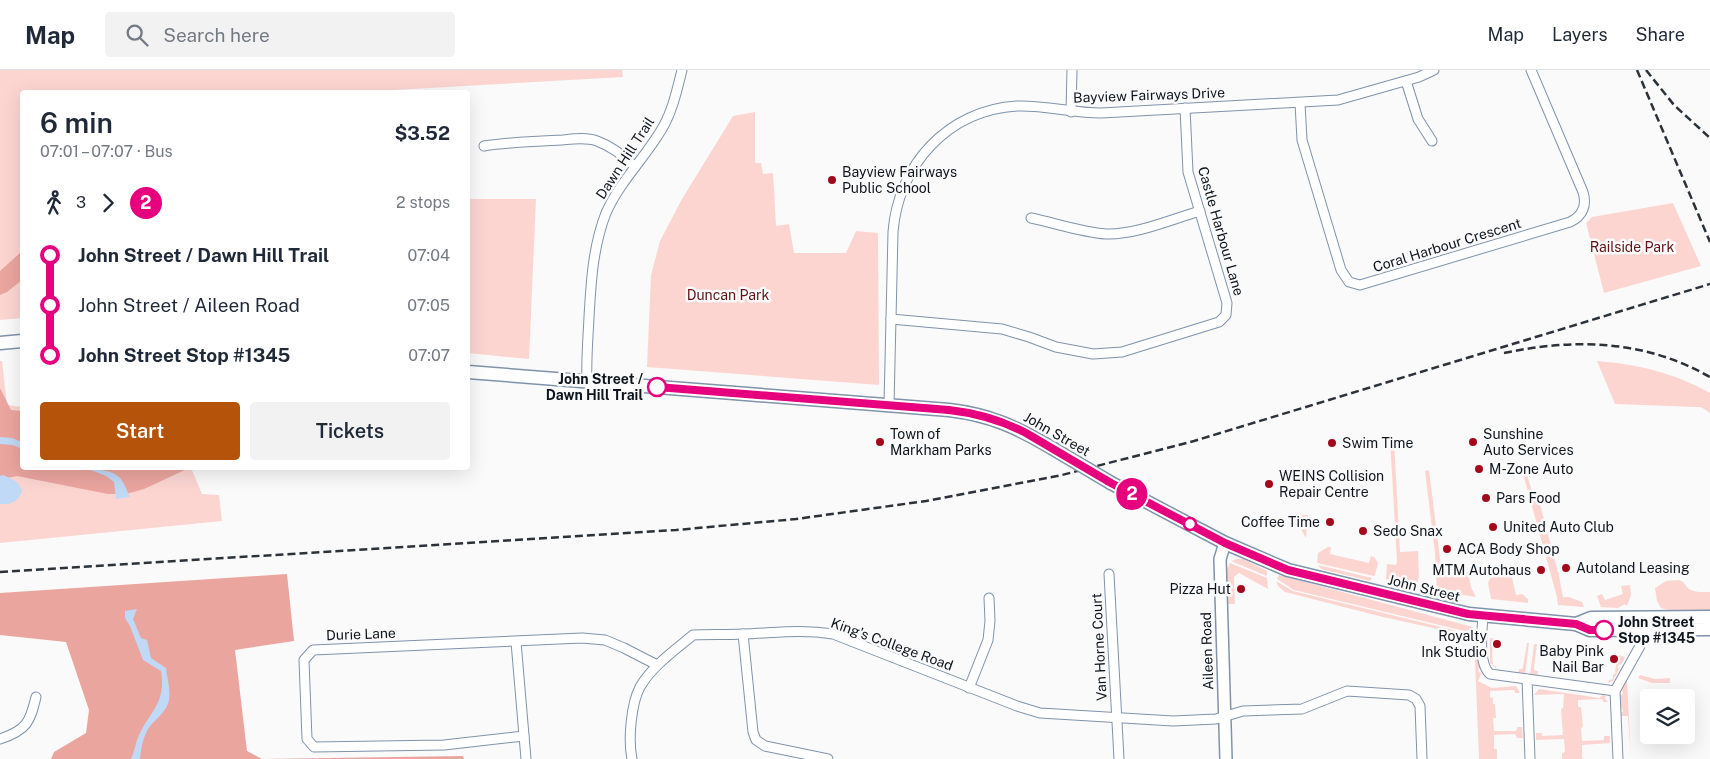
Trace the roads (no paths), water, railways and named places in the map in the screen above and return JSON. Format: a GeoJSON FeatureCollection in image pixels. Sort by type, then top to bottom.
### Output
{"type":"FeatureCollection","features":[{"type":"Feature","properties":{"kind":"main road"},"geometry":{"type":"LineString","coordinates":[[0,343],[20,341]]}},
{"type":"Feature","properties":{"kind":"main road","name":"John Street"},"geometry":{"type":"LineString","coordinates":[[470,372],[949,410],[983,416],[1012,426],[1111,483],[1225,543],[1288,570],[1454,611],[1484,616],[1576,624],[1590,630],[1710,629]]}},
{"type":"Feature","properties":{"kind":"main road","name":"John Street"},"geometry":{"type":"LineString","coordinates":[[1576,624],[1591,618],[1710,617]]}},
{"type":"Feature","properties":{"kind":"street","name":"Dawn Hill Trail"},"geometry":{"type":"LineString","coordinates":[[588,382],[586,365],[596,246],[606,213],[617,192],[663,127],[674,103],[682,70]]}},
{"type":"Feature","properties":{"kind":"street"},"geometry":{"type":"LineString","coordinates":[[1071,112],[1072,70]]}},
{"type":"Feature","properties":{"kind":"street","name":"Bayview Fairways Drive"},"geometry":{"type":"LineString","coordinates":[[889,405],[895,214],[900,194],[907,178],[927,149],[953,128],[985,112],[1000,108],[1027,106],[1071,112],[1101,113],[1338,100],[1434,70]]}},
{"type":"Feature","properties":{"kind":"street","name":"Coral Harbour Crescent"},"geometry":{"type":"LineString","coordinates":[[1300,103],[1302,140],[1342,270],[1349,282],[1360,285],[1570,222],[1581,214],[1585,206],[1583,192],[1532,70]]}},
{"type":"Feature","properties":{"kind":"street"},"geometry":{"type":"LineString","coordinates":[[1406,80],[1418,119],[1432,141]]}},
{"type":"Feature","properties":{"kind":"street","name":"Castle Harbour Lane"},"geometry":{"type":"LineString","coordinates":[[891,319],[1002,330],[1023,335],[1056,348],[1093,354],[1130,350],[1219,322],[1226,315],[1227,303],[1188,172],[1185,108]]}},
{"type":"Feature","properties":{"kind":"street"},"geometry":{"type":"LineString","coordinates":[[484,146],[511,142],[584,139],[597,141],[626,158],[636,167]]}},
{"type":"Feature","properties":{"kind":"street"},"geometry":{"type":"LineString","coordinates":[[1031,218],[1113,234],[1200,211]]}},
{"type":"Feature","properties":{"kind":"street","name":"Aileen Road"},"geometry":{"type":"LineString","coordinates":[[1225,543],[1220,558],[1226,759]]}},
{"type":"Feature","properties":{"kind":"street","name":"Van Horne Court"},"geometry":{"type":"LineString","coordinates":[[1109,574],[1118,759]]}},
{"type":"Feature","properties":{"kind":"street"},"geometry":{"type":"LineString","coordinates":[[969,688],[988,640],[990,621],[989,598]]}},
{"type":"Feature","properties":{"kind":"street"},"geometry":{"type":"LineString","coordinates":[[1484,616],[1482,635],[1485,668],[1493,675],[1615,691]]}},
{"type":"Feature","properties":{"kind":"street","name":"King's College Road"},"geometry":{"type":"LineString","coordinates":[[632,759],[631,718],[640,687],[657,665],[693,635],[743,634],[791,630],[833,634],[969,688],[1040,713],[1173,721],[1216,719],[1243,711],[1302,709],[1347,691],[1409,695],[1416,699],[1420,708],[1422,759]]}},
{"type":"Feature","properties":{"kind":"street"},"geometry":{"type":"LineString","coordinates":[[743,634],[753,732],[756,740],[765,746],[828,759]]}},
{"type":"Feature","properties":{"kind":"street","name":"Durie Lane"},"geometry":{"type":"LineString","coordinates":[[524,736],[434,745],[314,747],[307,739],[304,660],[314,650],[582,638],[604,640],[657,665]]}},
{"type":"Feature","properties":{"kind":"street"},"geometry":{"type":"LineString","coordinates":[[516,642],[526,759]]}},
{"type":"Feature","properties":{"kind":"street"},"geometry":{"type":"LineString","coordinates":[[1618,759],[1615,691],[1640,646]]}},
{"type":"Feature","properties":{"kind":"street"},"geometry":{"type":"LineString","coordinates":[[1527,680],[1530,759]]}},
{"type":"Feature","properties":{"kind":"street"},"geometry":{"type":"LineString","coordinates":[[0,739],[26,726],[30,720],[36,697]]}},
{"type":"Feature","properties":{"kind":"water"},"geometry":{"type":"Polygon","coordinates":[[[0,437],[12,438],[20,441],[20,448],[13,445],[0,444],[0,437]]]}},
{"type":"Feature","properties":{"kind":"water"},"geometry":{"type":"Polygon","coordinates":[[[91,470],[107,471],[117,475],[123,482],[130,497],[116,499],[114,482],[106,476],[91,470]]]}},
{"type":"Feature","properties":{"kind":"water"},"geometry":{"type":"Polygon","coordinates":[[[3,475],[17,483],[22,491],[14,502],[8,504],[0,504],[0,476],[3,475]]]}},
{"type":"Feature","properties":{"kind":"water"},"geometry":{"type":"Polygon","coordinates":[[[137,609],[133,619],[141,638],[147,640],[151,658],[166,668],[170,695],[166,708],[146,732],[142,743],[140,759],[131,759],[141,731],[159,701],[162,683],[161,671],[143,660],[125,618],[125,611],[137,609]]]}},
{"type":"Feature","properties":{"kind":"railway"},"geometry":{"type":"LineString","coordinates":[[1637,70],[1710,242]]}},
{"type":"Feature","properties":{"kind":"railway"},"geometry":{"type":"LineString","coordinates":[[1646,70],[1674,105],[1710,138]]}},
{"type":"Feature","properties":{"kind":"railway"},"geometry":{"type":"LineString","coordinates":[[0,572],[676,530],[796,519],[926,501],[1062,475],[1194,441],[1710,284]]}},
{"type":"Feature","properties":{"kind":"railway"},"geometry":{"type":"LineString","coordinates":[[1504,353],[1557,345],[1584,344],[1610,346],[1635,349],[1661,356],[1710,377]]}},
{"type":"Feature","properties":{"kind":"place","name":"Bayview Fairways Public School"},"geometry":{"type":"Point","coordinates":[832,180]}},
{"type":"Feature","properties":{"kind":"place","name":"John Street / Dawn Hill Trail"},"geometry":{"type":"Point","coordinates":[657,387]}},
{"type":"Feature","properties":{"kind":"place","name":"Town of Markham Parks"},"geometry":{"type":"Point","coordinates":[880,442]}},
{"type":"Feature","properties":{"kind":"place","name":"Sunshine Auto Services"},"geometry":{"type":"Point","coordinates":[1473,442]}},
{"type":"Feature","properties":{"kind":"place","name":"Swim Time"},"geometry":{"type":"Point","coordinates":[1332,443]}},
{"type":"Feature","properties":{"kind":"place","name":"M-Zone Auto"},"geometry":{"type":"Point","coordinates":[1479,469]}},
{"type":"Feature","properties":{"kind":"place","name":"WEINS Collision Repair Centre"},"geometry":{"type":"Point","coordinates":[1269,484]}},
{"type":"Feature","properties":{"kind":"place","name":"Pars Food"},"geometry":{"type":"Point","coordinates":[1486,498]}},
{"type":"Feature","properties":{"kind":"place","name":"Coffee Time"},"geometry":{"type":"Point","coordinates":[1330,522]}},
{"type":"Feature","properties":{"kind":"place","name":"United Auto Club"},"geometry":{"type":"Point","coordinates":[1493,527]}},
{"type":"Feature","properties":{"kind":"place","name":"Sedo Snax"},"geometry":{"type":"Point","coordinates":[1363,531]}},
{"type":"Feature","properties":{"kind":"place","name":"ACA Body Shop"},"geometry":{"type":"Point","coordinates":[1447,549]}},
{"type":"Feature","properties":{"kind":"place","name":"Autoland Leasing"},"geometry":{"type":"Point","coordinates":[1566,568]}},
{"type":"Feature","properties":{"kind":"place","name":"MTM Autohaus"},"geometry":{"type":"Point","coordinates":[1541,570]}},
{"type":"Feature","properties":{"kind":"place","name":"Pizza Hut"},"geometry":{"type":"Point","coordinates":[1241,589]}},
{"type":"Feature","properties":{"kind":"place","name":"John Street Stop #1345"},"geometry":{"type":"Point","coordinates":[1604,630]}},
{"type":"Feature","properties":{"kind":"place","name":"Royalty Ink Studio"},"geometry":{"type":"Point","coordinates":[1497,644]}},
{"type":"Feature","properties":{"kind":"place","name":"Baby Pink Nail Bar"},"geometry":{"type":"Point","coordinates":[1614,659]}},
{"type":"Feature","properties":{"kind":"park label","name":"Railside Park"},"geometry":{"type":"Point","coordinates":[1632,247]}},
{"type":"Feature","properties":{"kind":"park label","name":"Duncan Park"},"geometry":{"type":"Point","coordinates":[728,295]}}]}
